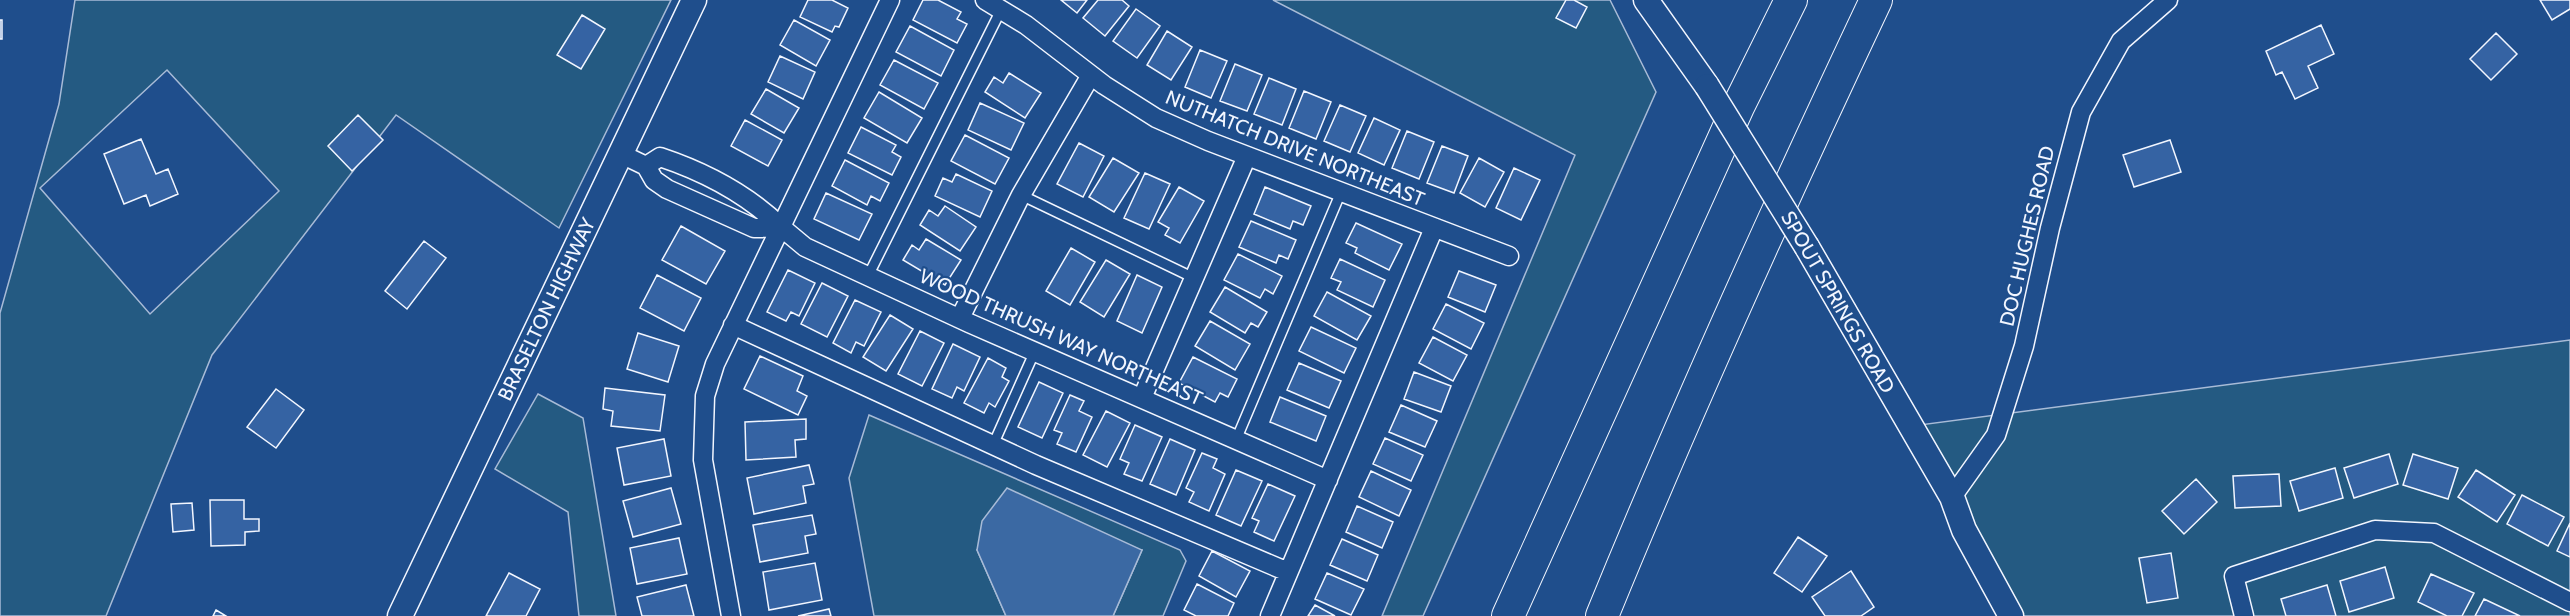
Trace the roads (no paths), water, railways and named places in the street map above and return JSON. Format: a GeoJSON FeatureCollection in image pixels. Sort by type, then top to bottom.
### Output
{"type":"FeatureCollection","features":[{"type":"Feature","properties":{"kind":"highway"},"geometry":{"type":"LineString","coordinates":[[1508,616],[1738,107],[1791,0]]}},
{"type":"Feature","properties":{"kind":"highway"},"geometry":{"type":"LineString","coordinates":[[1602,616],[1660,473],[1792,176],[1876,0]]}},
{"type":"Feature","properties":{"kind":"street","name":"BRASELTON HIGHWAY"},"geometry":{"type":"LineString","coordinates":[[400,616],[693,0]]}},
{"type":"Feature","properties":{"kind":"street"},"geometry":{"type":"LineString","coordinates":[[731,616],[703,460],[705,396],[715,364],[891,0]]}},
{"type":"Feature","properties":{"kind":"street","name":"NUTHATCH DRIVE NORTHEAST"},"geometry":{"type":"LineString","coordinates":[[985,0],[1026,26],[1091,75],[1156,118],[1247,156],[1509,256]]}},
{"type":"Feature","properties":{"kind":"street","name":"SPOUT SPRINGS ROAD"},"geometry":{"type":"LineString","coordinates":[[1646,0],[1707,86],[1807,247],[1952,497],[1964,530],[2011,616]]}},
{"type":"Feature","properties":{"kind":"street","name":"DOC HUGHES ROAD"},"geometry":{"type":"LineString","coordinates":[[1952,497],[1996,435],[2024,346],[2050,228],[2081,112],[2121,41],[2168,0]]}},
{"type":"Feature","properties":{"kind":"street"},"geometry":{"type":"LineString","coordinates":[[960,318],[1021,195],[1091,75]]}},
{"type":"Feature","properties":{"kind":"street"},"geometry":{"type":"LineString","coordinates":[[621,154],[646,165],[654,180],[667,189],[754,228],[781,227]]}},
{"type":"Feature","properties":{"kind":"street"},"geometry":{"type":"LineString","coordinates":[[1142,398],[1247,156]]}},
{"type":"Feature","properties":{"kind":"street","name":"WOOD THRUSH WAY NORTHEAST"},"geometry":{"type":"LineString","coordinates":[[646,165],[660,157],[681,164],[740,193],[764,210],[805,247],[1328,480]]}},
{"type":"Feature","properties":{"kind":"street"},"geometry":{"type":"LineString","coordinates":[[1269,616],[1434,228]]}},
{"type":"Feature","properties":{"kind":"street"},"geometry":{"type":"LineString","coordinates":[[734,325],[993,445],[1288,572]]}},
{"type":"Feature","properties":{"kind":"street"},"geometry":{"type":"LineString","coordinates":[[2244,616],[2234,576],[2375,530],[2434,533],[2570,602]]}},
{"type":"Feature","properties":{"kind":"lane"},"geometry":{"type":"LineString","coordinates":[[868,276],[1001,10]]}},
{"type":"Feature","properties":{"kind":"lane"},"geometry":{"type":"LineString","coordinates":[[1236,440],[1341,192]]}},
{"type":"Feature","properties":{"kind":"lane"},"geometry":{"type":"LineString","coordinates":[[1021,195],[1194,278]]}},
{"type":"Feature","properties":{"kind":"lane"},"geometry":{"type":"LineString","coordinates":[[993,445],[1035,351]]}}]}
